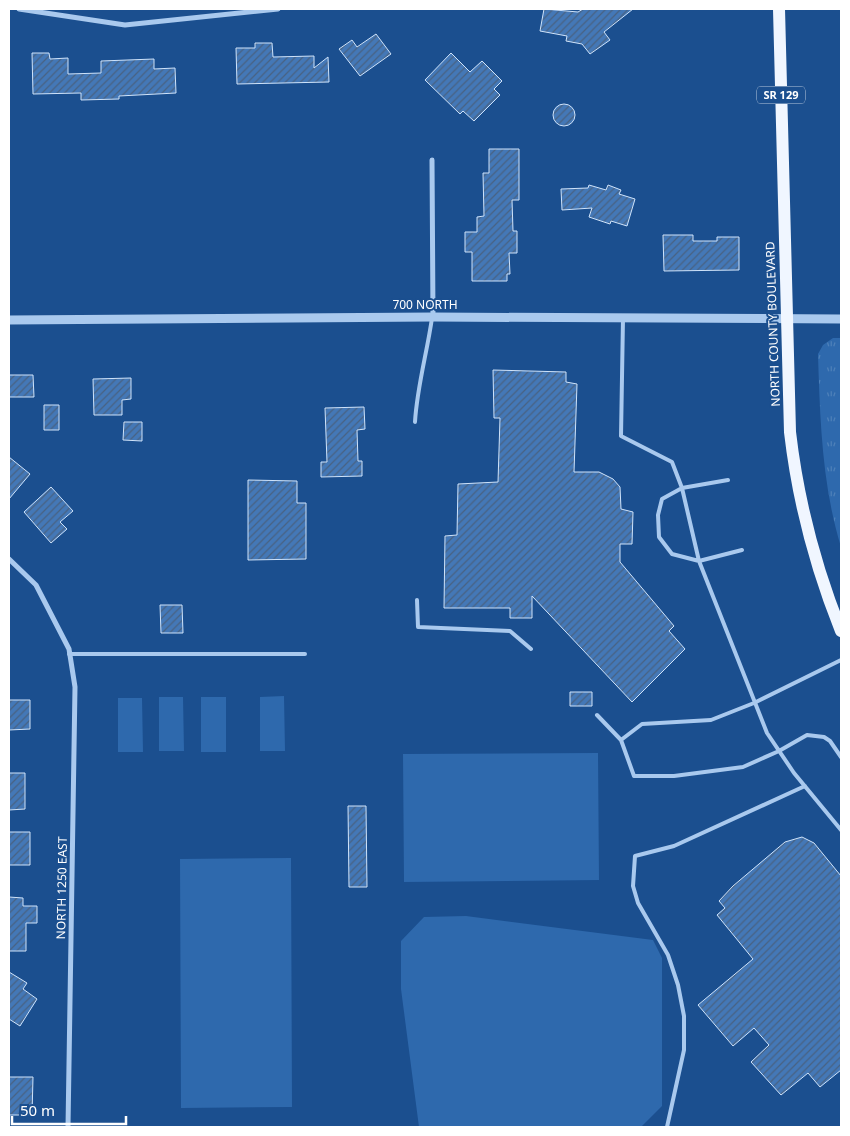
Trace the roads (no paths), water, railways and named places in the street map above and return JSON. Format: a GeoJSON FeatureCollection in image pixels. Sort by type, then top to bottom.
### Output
{"type":"FeatureCollection","features":[{"type":"Feature","properties":{"kind":"main road","name":"NORTH COUNTY BOULEVARD"},"geometry":{"type":"LineString","coordinates":[[779,9],[790,432],[794,471],[808,532],[824,589],[841,631]]}},
{"type":"Feature","properties":{"kind":"street"},"geometry":{"type":"LineString","coordinates":[[19,9],[125,25],[278,9]]}},
{"type":"Feature","properties":{"kind":"street"},"geometry":{"type":"LineString","coordinates":[[432,160],[433,317]]}},
{"type":"Feature","properties":{"kind":"street","name":"700 NORTH"},"geometry":{"type":"LineString","coordinates":[[9,320],[433,317],[841,319]]}},
{"type":"Feature","properties":{"kind":"street","name":"NORTH 1250 EAST"},"geometry":{"type":"LineString","coordinates":[[9,559],[36,585],[69,652],[75,688],[68,1127]]}},
{"type":"Feature","properties":{"kind":"lane"},"geometry":{"type":"LineString","coordinates":[[415,422],[416,397],[423,372],[433,317]]}},
{"type":"Feature","properties":{"kind":"lane"},"geometry":{"type":"LineString","coordinates":[[623,318],[621,436],[672,462],[682,488],[699,561],[767,734],[805,786],[841,830]]}},
{"type":"Feature","properties":{"kind":"lane"},"geometry":{"type":"LineString","coordinates":[[728,480],[682,488],[662,499],[658,515],[659,537],[672,554],[699,561],[742,550]]}},
{"type":"Feature","properties":{"kind":"lane"},"geometry":{"type":"LineString","coordinates":[[417,600],[418,627],[510,631],[531,649]]}},
{"type":"Feature","properties":{"kind":"lane"},"geometry":{"type":"LineString","coordinates":[[69,652],[305,654]]}},
{"type":"Feature","properties":{"kind":"lane"},"geometry":{"type":"LineString","coordinates":[[621,740],[642,724],[711,720],[754,702],[841,660]]}},
{"type":"Feature","properties":{"kind":"lane"},"geometry":{"type":"LineString","coordinates":[[597,715],[621,740],[634,776],[674,776],[744,767],[779,751],[807,734],[824,737],[830,741],[841,757]]}},
{"type":"Feature","properties":{"kind":"lane"},"geometry":{"type":"LineString","coordinates":[[667,1127],[684,1050],[684,1016],[678,984],[668,955],[638,903],[634,886],[635,856],[674,846],[805,786]]}}]}
